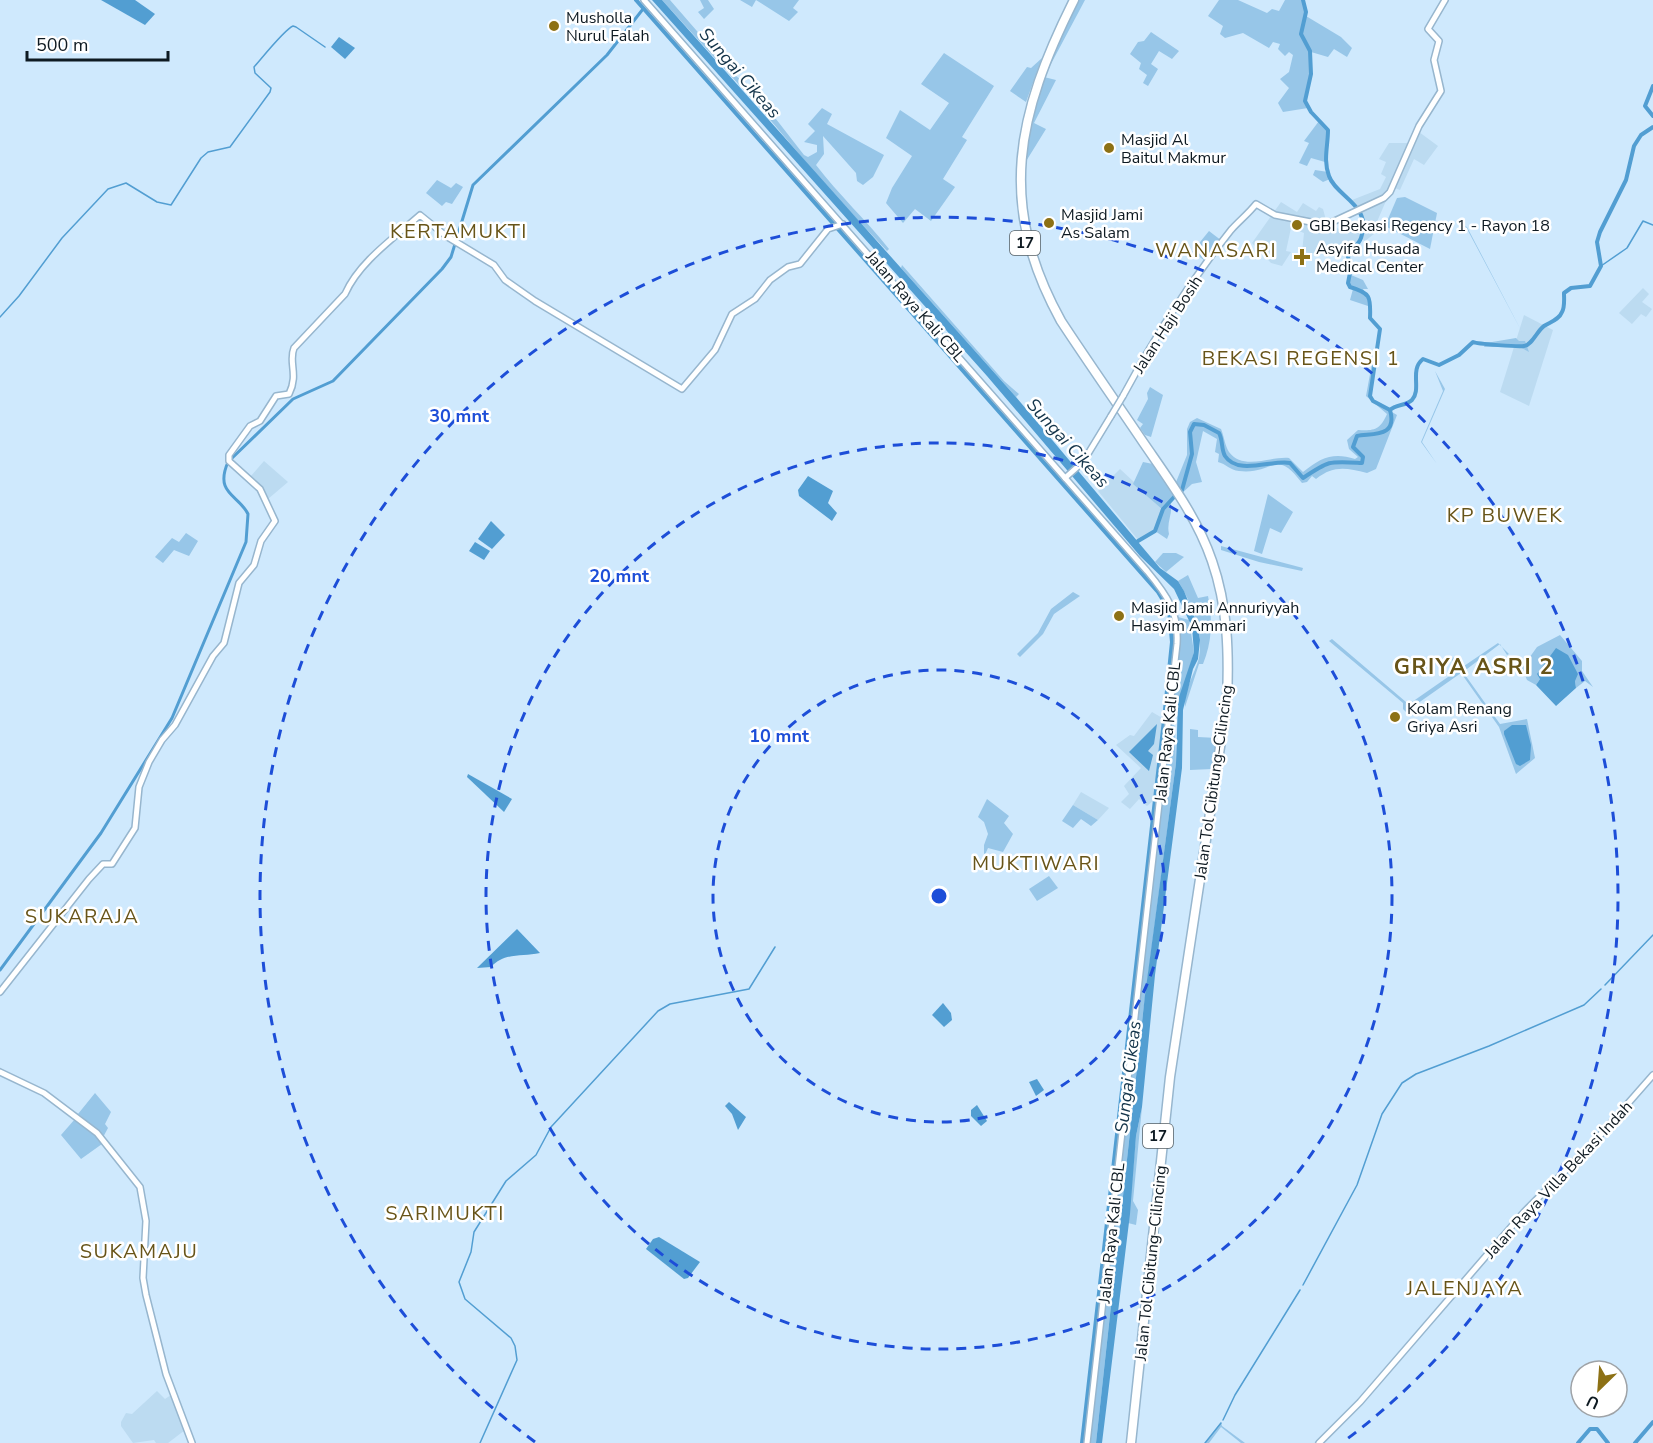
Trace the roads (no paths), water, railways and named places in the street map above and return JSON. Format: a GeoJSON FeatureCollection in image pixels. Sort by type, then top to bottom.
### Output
{"type":"FeatureCollection","features":[{"type":"Feature","properties":{"kind":"highway","name":"Jalan Tol Cibitung–Cilincing"},"geometry":{"type":"LineString","coordinates":[[1069,0],[1038,67],[1023,115],[1016,165],[1021,224],[1029,260],[1056,323],[1153,460]]}},
{"type":"Feature","properties":{"kind":"highway","name":"Jalan Tol Cibitung–Cilincing"},"geometry":{"type":"LineString","coordinates":[[1074,0],[1048,55],[1028,111],[1020,158],[1024,222],[1045,293],[1061,321],[1180,500],[1208,563],[1223,628],[1223,699],[1164,1119],[1131,1443]]}},
{"type":"Feature","properties":{"kind":"highway","name":"Jalan Tol Cibitung–Cilincing"},"geometry":{"type":"LineString","coordinates":[[1127,1443],[1160,1118],[1205,830]]}},
{"type":"Feature","properties":{"kind":"main road","name":"Jalan Raya Kali CBL"},"geometry":{"type":"LineString","coordinates":[[644,0],[840,225],[1067,476],[1163,590],[1173,608],[1178,628],[1087,1443]]}},
{"type":"Feature","properties":{"kind":"main road","name":"Jalan Haji Bosih"},"geometry":{"type":"LineString","coordinates":[[1067,476],[1078,466],[1111,416],[1155,338],[1188,288],[1233,228],[1256,204],[1275,215],[1330,225],[1388,195],[1417,129],[1441,91],[1434,60],[1439,41],[1428,29],[1445,0]]}},
{"type":"Feature","properties":{"kind":"main road"},"geometry":{"type":"LineString","coordinates":[[0,992],[91,877],[103,864],[112,864],[135,828],[140,785],[149,762],[162,740],[172,730],[213,656],[226,641],[239,583],[254,565],[261,541],[275,519],[260,489],[230,462],[232,450],[250,426],[260,422],[276,396],[289,394],[295,379],[292,355],[296,345],[345,294],[350,283],[373,256],[420,215],[455,242],[494,265],[505,280],[535,302],[679,388],[684,387],[716,350],[731,315],[754,300],[770,280],[792,266],[800,264],[828,230],[840,225]]}},
{"type":"Feature","properties":{"kind":"main road"},"geometry":{"type":"LineString","coordinates":[[0,1072],[44,1093],[97,1133],[140,1187],[147,1223],[143,1278],[146,1295],[166,1374],[192,1443]]}},
{"type":"Feature","properties":{"kind":"main road","name":"Jalan Raya Villa Bekasi Indah"},"geometry":{"type":"LineString","coordinates":[[1319,1443],[1360,1402],[1524,1212],[1595,1141],[1653,1075]]}},
{"type":"Feature","properties":{"kind":"waterway","name":"Sungai Cikeas"},"geometry":{"type":"LineString","coordinates":[[636,0],[1158,592],[1169,610],[1172,642],[1163,729],[1082,1443]]}},
{"type":"Feature","properties":{"kind":"waterway"},"geometry":{"type":"LineString","coordinates":[[1303,0],[1306,12],[1301,34],[1310,51],[1311,74],[1305,101],[1311,112],[1328,130],[1326,159],[1329,176],[1358,209],[1362,217],[1361,238],[1348,257],[1351,268],[1348,283],[1350,287],[1368,296],[1370,318],[1380,329],[1370,396],[1373,401],[1390,410]]}},
{"type":"Feature","properties":{"kind":"waterway"},"geometry":{"type":"LineString","coordinates":[[0,970],[101,833],[172,718],[246,542],[248,514],[226,488],[224,473],[228,462],[293,399],[333,381],[442,269],[451,257],[473,185],[607,55],[643,9]]}},
{"type":"Feature","properties":{"kind":"waterway"},"geometry":{"type":"LineString","coordinates":[[0,317],[19,296],[62,238],[108,189],[126,183],[157,202],[171,205],[201,158],[208,152],[230,147],[270,92],[271,88],[255,73],[254,67],[289,28],[296,27],[325,47]]}},
{"type":"Feature","properties":{"kind":"waterway"},"geometry":{"type":"LineString","coordinates":[[1653,86],[1645,106],[1653,116]]}},
{"type":"Feature","properties":{"kind":"waterway"},"geometry":{"type":"LineString","coordinates":[[1182,490],[1192,454],[1190,432],[1194,424],[1204,425],[1219,433],[1225,456],[1231,462],[1247,466],[1290,463],[1303,478],[1330,463],[1362,463],[1363,457],[1353,447],[1357,436],[1387,430],[1391,419],[1390,410],[1410,402],[1415,396],[1417,368],[1423,359],[1439,365],[1459,355],[1473,342],[1514,346],[1524,346],[1530,343],[1541,328],[1561,315],[1564,293],[1571,288],[1590,286],[1601,266],[1597,242],[1600,232],[1626,180],[1634,146],[1641,135],[1653,127]]}},
{"type":"Feature","properties":{"kind":"waterway"},"geometry":{"type":"LineString","coordinates":[[1601,266],[1627,248],[1643,221],[1653,225]]}},
{"type":"Feature","properties":{"kind":"waterway"},"geometry":{"type":"LineString","coordinates":[[1138,541],[1155,531],[1163,509],[1175,496]]}},
{"type":"Feature","properties":{"kind":"waterway"},"geometry":{"type":"LineString","coordinates":[[1605,985],[1653,935]]}},
{"type":"Feature","properties":{"kind":"waterway"},"geometry":{"type":"LineString","coordinates":[[480,1443],[517,1360],[511,1338],[465,1299],[459,1282],[471,1252],[474,1232],[506,1181],[536,1155],[551,1127],[658,1011],[670,1004],[749,989],[775,947]]}},
{"type":"Feature","properties":{"kind":"waterway"},"geometry":{"type":"LineString","coordinates":[[1303,1285],[1357,1185],[1382,1114],[1402,1083],[1416,1074],[1489,1046],[1584,1005],[1601,989]]}},
{"type":"Feature","properties":{"kind":"waterway"},"geometry":{"type":"LineString","coordinates":[[1223,1420],[1235,1395],[1300,1290]]}},
{"type":"Feature","properties":{"kind":"waterway"},"geometry":{"type":"LineString","coordinates":[[1635,1443],[1653,1422]]}},
{"type":"Feature","properties":{"kind":"waterway"},"geometry":{"type":"LineString","coordinates":[[1205,1443],[1221,1423]]}},
{"type":"Feature","properties":{"kind":"waterway"},"geometry":{"type":"LineString","coordinates":[[1578,1443],[1590,1429],[1597,1429],[1608,1443]]}},
{"type":"Feature","properties":{"kind":"place","name":"Musholla Nurul Falah"},"geometry":{"type":"Point","coordinates":[554,26]}},
{"type":"Feature","properties":{"kind":"place","name":"Masjid Al Baitul Makmur"},"geometry":{"type":"Point","coordinates":[1109,148]}},
{"type":"Feature","properties":{"kind":"place","name":"Masjid Jami As Salam"},"geometry":{"type":"Point","coordinates":[1049,223]}},
{"type":"Feature","properties":{"kind":"place","name":"GBI Bekasi Regency 1 - Rayon 18"},"geometry":{"type":"Point","coordinates":[1297,225]}},
{"type":"Feature","properties":{"kind":"place","name":"Asyifa Husada Medical Center"},"geometry":{"type":"Point","coordinates":[1302,257]}},
{"type":"Feature","properties":{"kind":"place","name":"Masjid Jami Annuriyyah Hasyim Ammari"},"geometry":{"type":"Point","coordinates":[1119,616]}},
{"type":"Feature","properties":{"kind":"place","name":"Kolam Renang Griya Asri"},"geometry":{"type":"Point","coordinates":[1395,717]}},
{"type":"Feature","properties":{"kind":"district","name":"KERTAMUKTI"},"geometry":{"type":"Point","coordinates":[459,231]}},
{"type":"Feature","properties":{"kind":"district","name":"WANASARI"},"geometry":{"type":"Point","coordinates":[1216,250]}},
{"type":"Feature","properties":{"kind":"district","name":"BEKASI REGENSI 1"},"geometry":{"type":"Point","coordinates":[1301,358]}},
{"type":"Feature","properties":{"kind":"district","name":"KP BUWEK"},"geometry":{"type":"Point","coordinates":[1505,515]}},
{"type":"Feature","properties":{"kind":"district","name":"GRIYA ASRI 2"},"geometry":{"type":"Point","coordinates":[1474,666]}},
{"type":"Feature","properties":{"kind":"district","name":"MUKTIWARI"},"geometry":{"type":"Point","coordinates":[1036,863]}},
{"type":"Feature","properties":{"kind":"district","name":"SUKARAJA"},"geometry":{"type":"Point","coordinates":[82,916]}},
{"type":"Feature","properties":{"kind":"district","name":"SARIMUKTI"},"geometry":{"type":"Point","coordinates":[445,1213]}},
{"type":"Feature","properties":{"kind":"district","name":"SUKAMAJU"},"geometry":{"type":"Point","coordinates":[139,1251]}},
{"type":"Feature","properties":{"kind":"district","name":"JALENJAYA"},"geometry":{"type":"Point","coordinates":[1465,1288]}}]}
